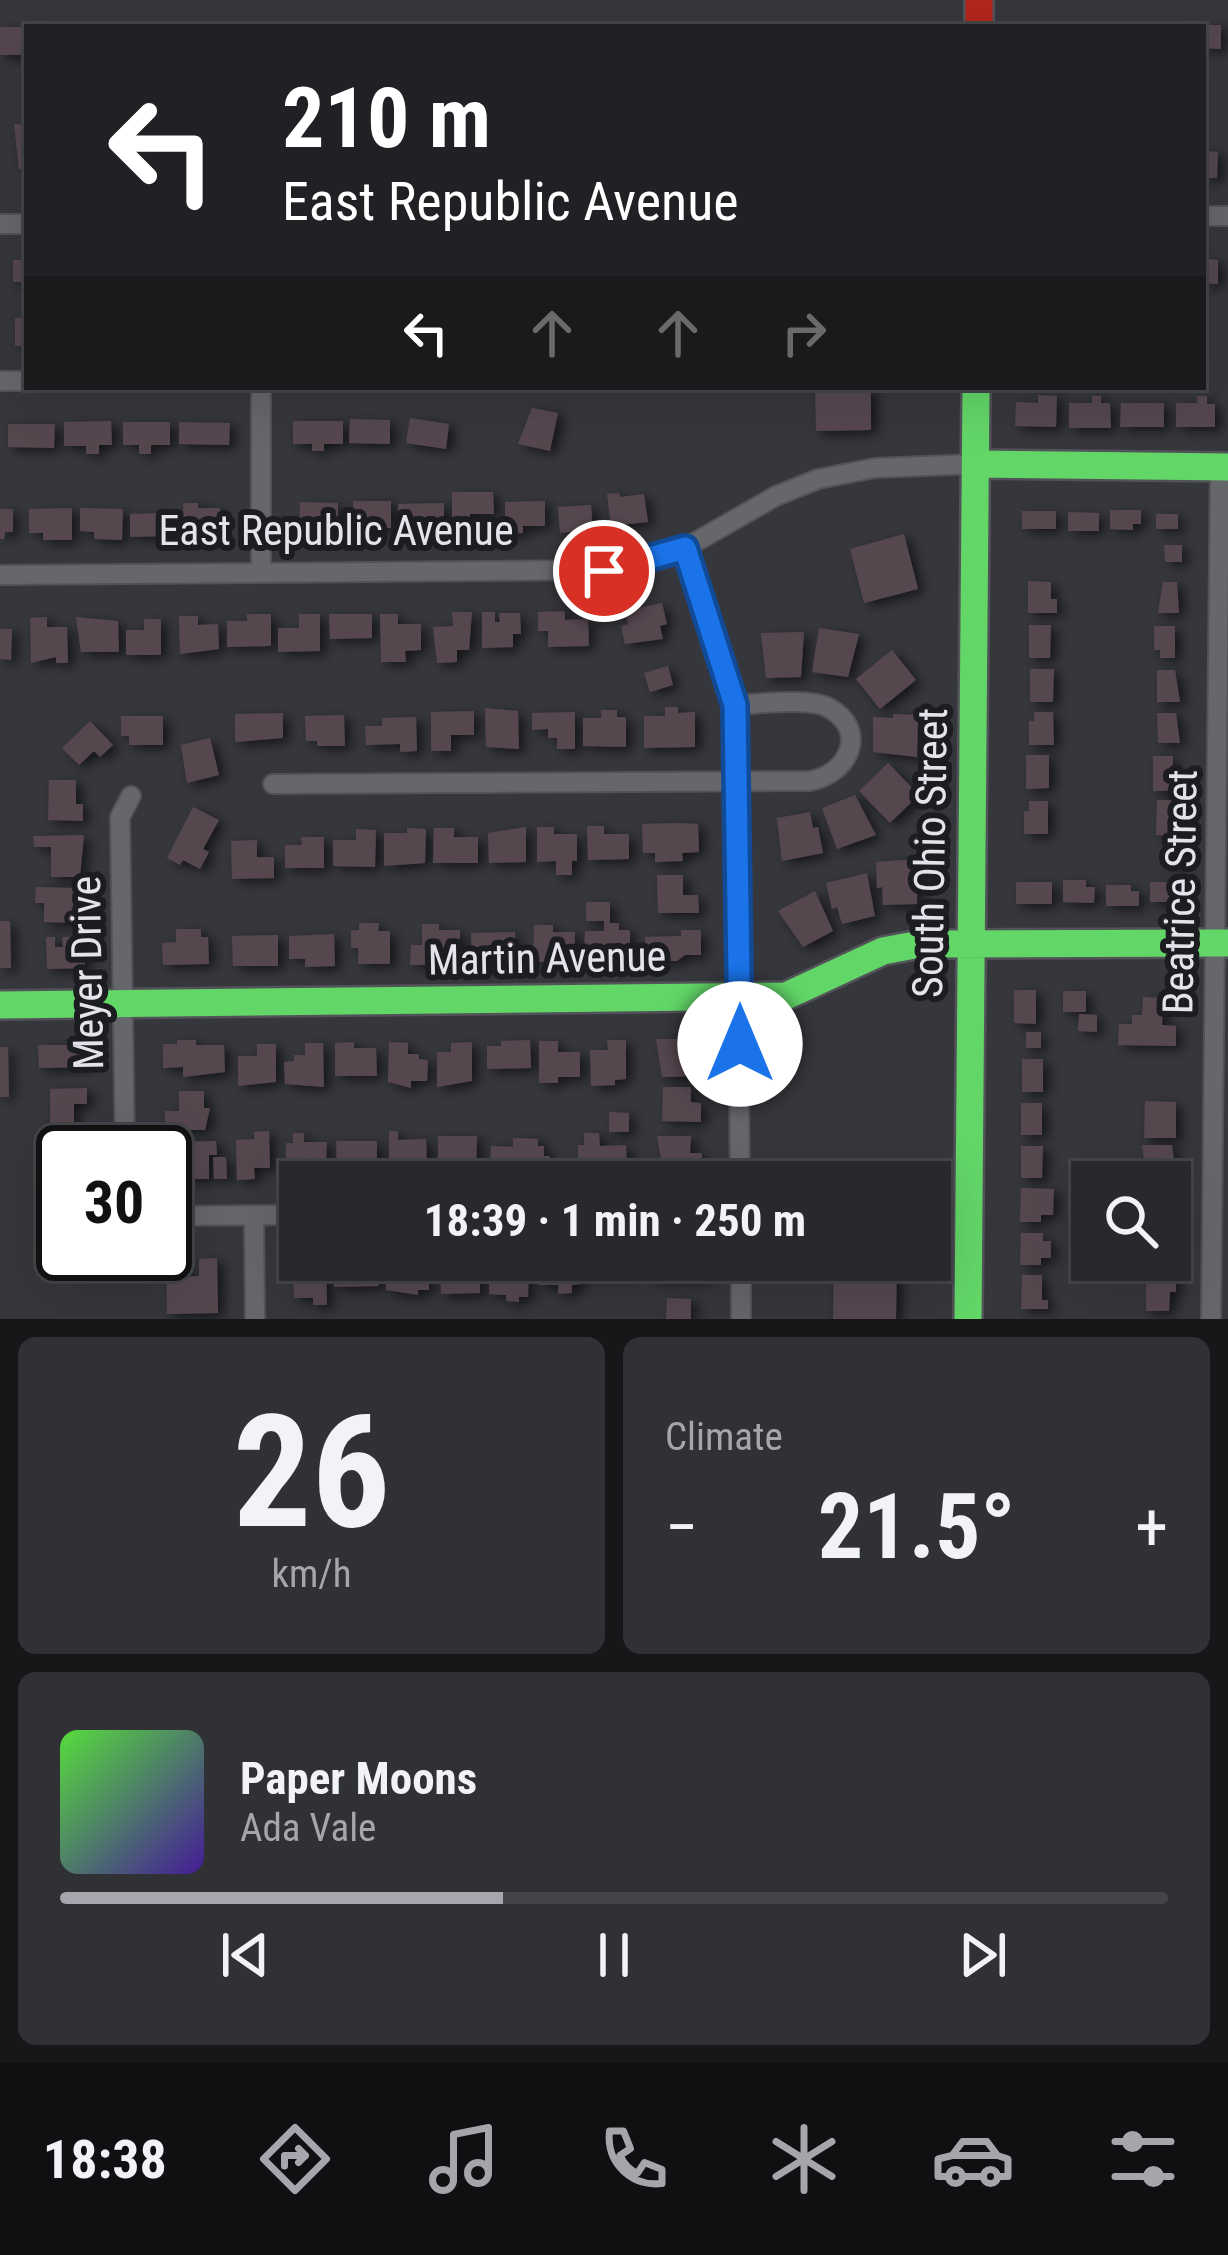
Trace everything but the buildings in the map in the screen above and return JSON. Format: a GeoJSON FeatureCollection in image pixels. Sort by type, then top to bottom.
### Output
{"type":"FeatureCollection","features":[{"type":"Feature","properties":{"kind":"street"},"geometry":{"type":"LineString","coordinates":[[261,390],[261,573]]}},
{"type":"Feature","properties":{"kind":"street","name":"South Ohio Street"},"geometry":{"type":"LineString","coordinates":[[968,1319],[976,390]]}},
{"type":"Feature","properties":{"kind":"street","name":"East Republic Avenue"},"geometry":{"type":"LineString","coordinates":[[0,575],[604,571],[685,548],[776,496],[818,479],[859,470],[976,464],[1224,467]]}},
{"type":"Feature","properties":{"kind":"street","name":"Beatrice Street"},"geometry":{"type":"LineString","coordinates":[[1211,1319],[1222,943],[1224,467]]}},
{"type":"Feature","properties":{"kind":"street"},"geometry":{"type":"LineString","coordinates":[[685,548],[735,705],[740,1161]]}},
{"type":"Feature","properties":{"kind":"street"},"geometry":{"type":"LineString","coordinates":[[273,784],[738,782],[829,778],[842,768],[851,740],[844,722],[831,708],[735,705]]}},
{"type":"Feature","properties":{"kind":"street","name":"Meyer Drive"},"geometry":{"type":"LineString","coordinates":[[124,1125],[120,817],[131,796]]}},
{"type":"Feature","properties":{"kind":"street","name":"Martin Avenue"},"geometry":{"type":"LineString","coordinates":[[0,1005],[786,997],[883,951],[920,944],[1222,943]]}},
{"type":"Feature","properties":{"kind":"street"},"geometry":{"type":"LineString","coordinates":[[192,1216],[279,1215]]}},
{"type":"Feature","properties":{"kind":"street"},"geometry":{"type":"LineString","coordinates":[[254,1216],[255,1319]]}},
{"type":"Feature","properties":{"kind":"street"},"geometry":{"type":"LineString","coordinates":[[741,1281],[741,1319]]}},
{"type":"Feature","properties":{"kind":"traffic: fast"},"geometry":{"type":"LineString","coordinates":[[968,1319],[976,390]]}},
{"type":"Feature","properties":{"kind":"traffic: fast"},"geometry":{"type":"LineString","coordinates":[[976,464],[1228,467]]}},
{"type":"Feature","properties":{"kind":"traffic: fast"},"geometry":{"type":"LineString","coordinates":[[0,1005],[786,996],[883,951],[920,944],[1228,943]]}},
{"type":"Feature","properties":{"kind":"traffic: jam"},"geometry":{"type":"LineString","coordinates":[[979,0],[979,24]]}},
{"type":"Feature","properties":{"kind":"route"},"geometry":{"type":"LineString","coordinates":[[604,571],[685,548],[735,705],[740,1044]]}}]}
